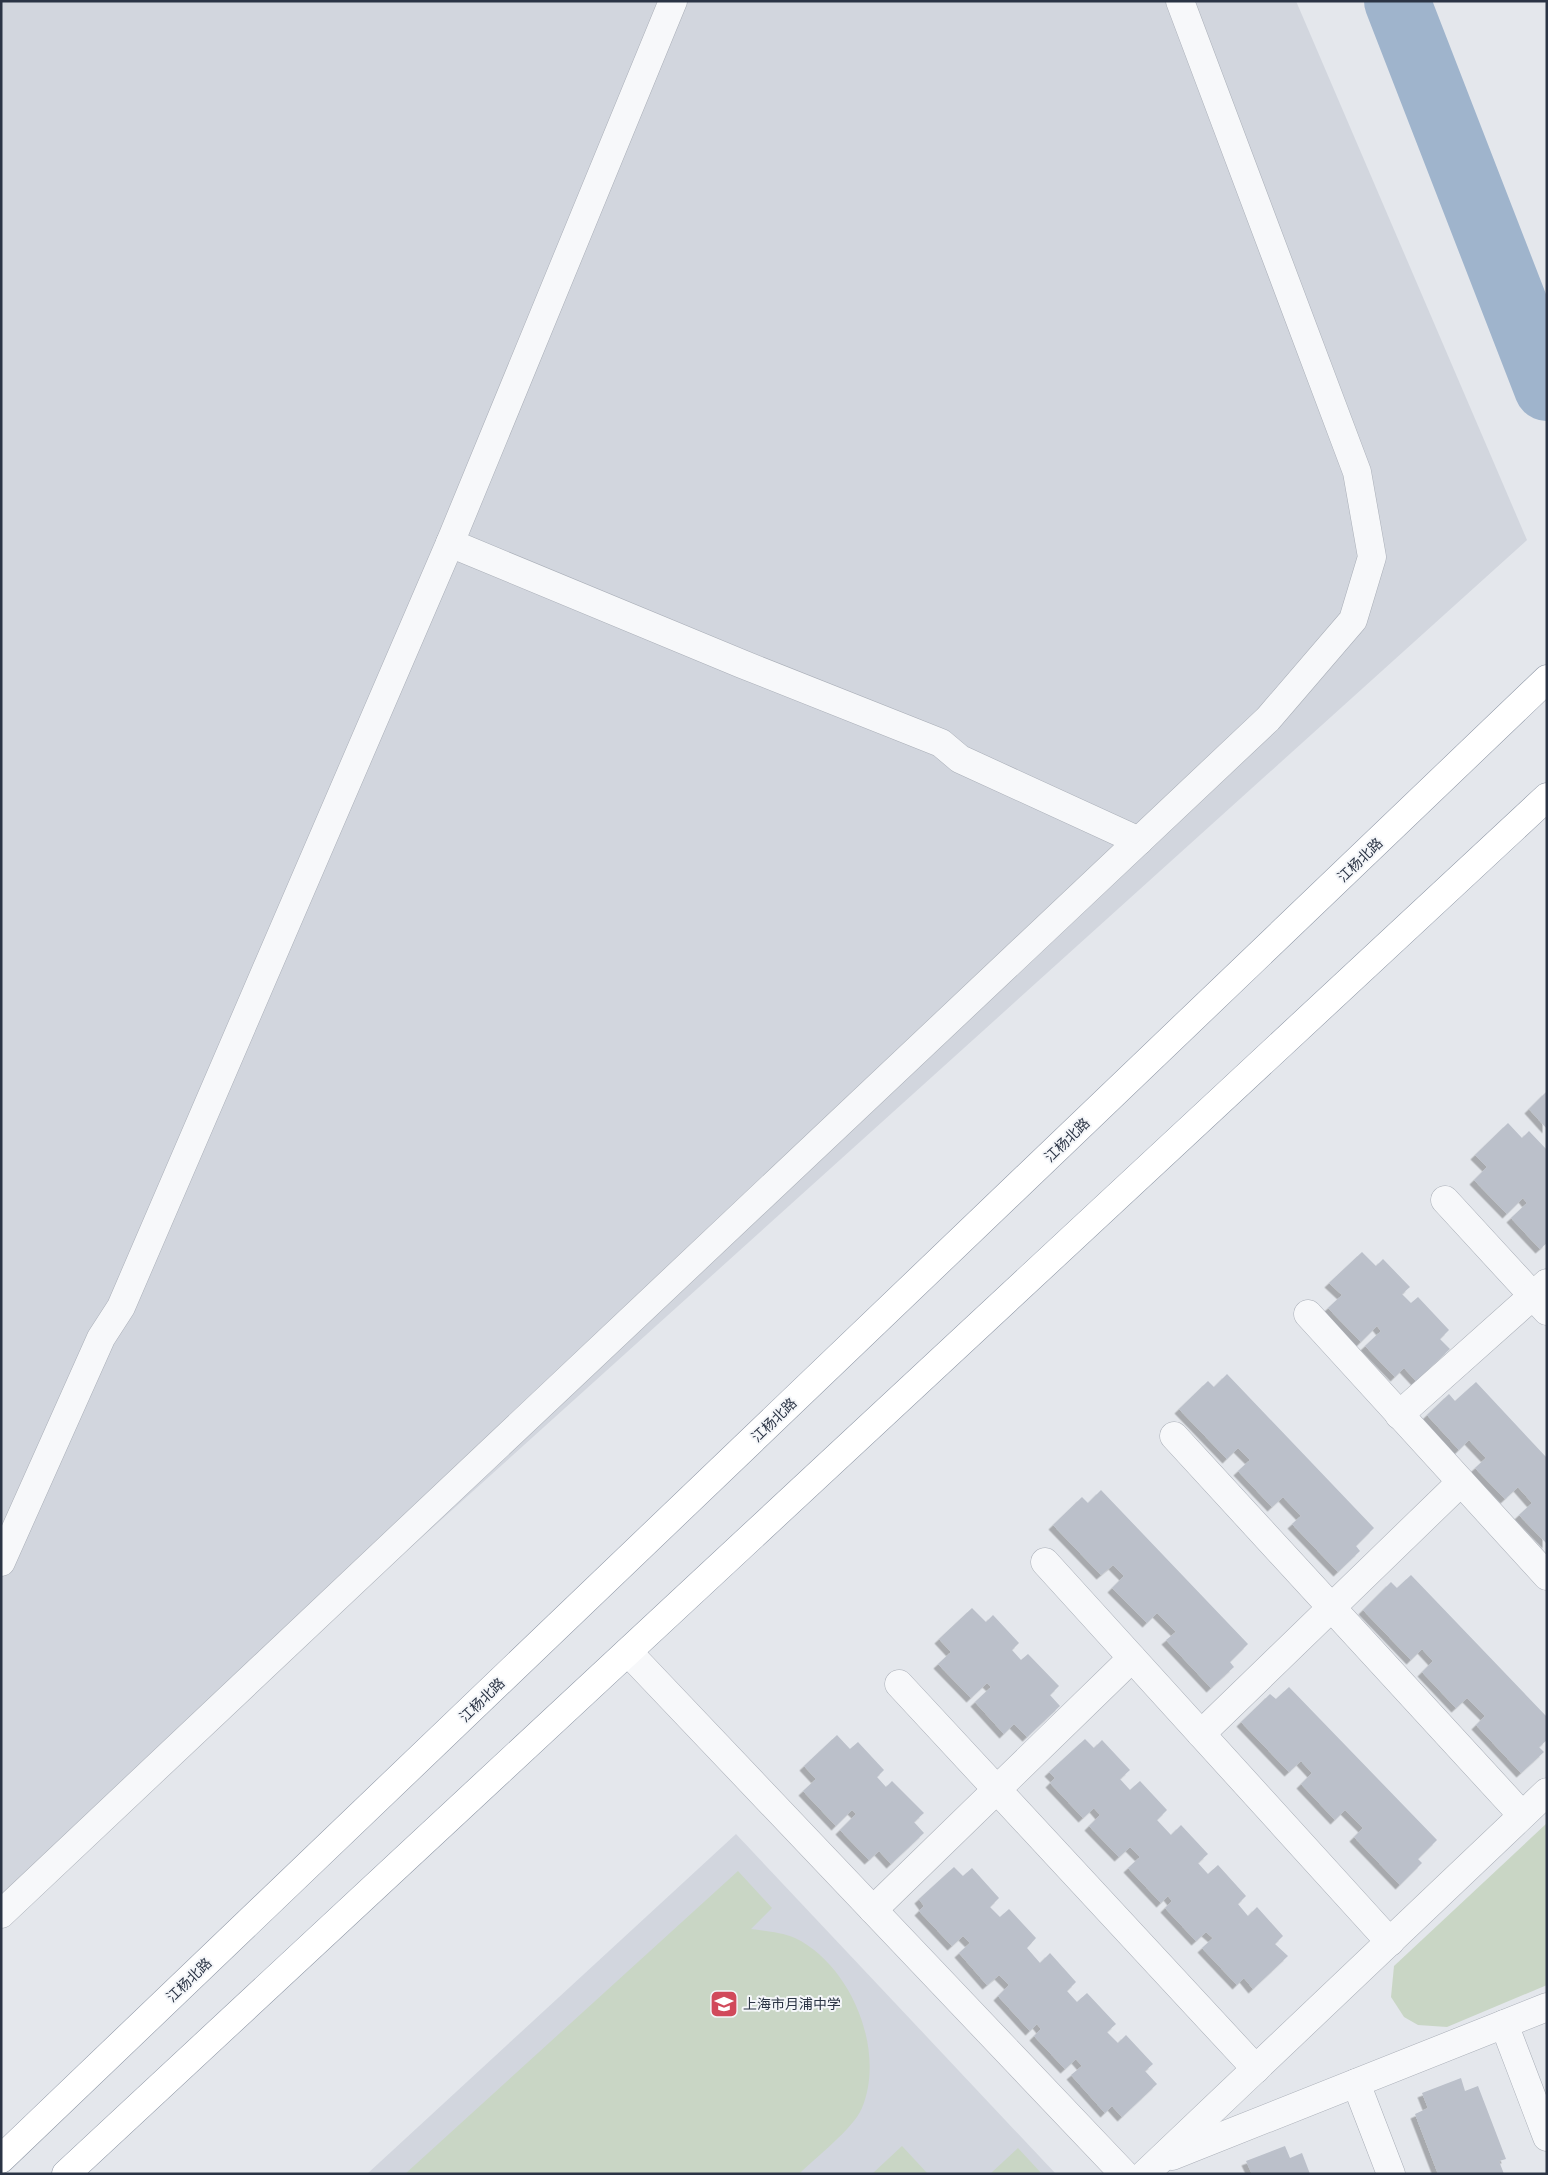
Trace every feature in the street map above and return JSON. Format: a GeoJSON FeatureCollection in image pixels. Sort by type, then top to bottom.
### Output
{"type":"FeatureCollection","features":[{"type":"Feature","properties":{"kind":"highway","name":"江杨北路"},"geometry":{"type":"LineString","coordinates":[[1,2159],[1547,679]]}},
{"type":"Feature","properties":{"kind":"highway"},"geometry":{"type":"LineString","coordinates":[[66,2174],[1547,797]]}},
{"type":"Feature","properties":{"kind":"street"},"geometry":{"type":"LineString","coordinates":[[1,1562],[101,1338],[121,1307],[450,543],[673,1]]}},
{"type":"Feature","properties":{"kind":"street"},"geometry":{"type":"LineString","coordinates":[[1,1914],[1268,719],[1353,620],[1372,556],[1357,472],[1180,1]]}},
{"type":"Feature","properties":{"kind":"street"},"geometry":{"type":"LineString","coordinates":[[450,543],[941,744],[960,760],[1139,840]]}},
{"type":"Feature","properties":{"kind":"street"},"geometry":{"type":"LineString","coordinates":[[1400,1415],[1542,1297],[1445,1200]]}},
{"type":"Feature","properties":{"kind":"street"},"geometry":{"type":"LineString","coordinates":[[1308,1314],[1547,1576]]}},
{"type":"Feature","properties":{"kind":"street"},"geometry":{"type":"LineString","coordinates":[[1174,1436],[1522,1815]]}},
{"type":"Feature","properties":{"kind":"street"},"geometry":{"type":"LineString","coordinates":[[1201,1734],[1461,1482]]}},
{"type":"Feature","properties":{"kind":"street"},"geometry":{"type":"LineString","coordinates":[[1045,1562],[1390,1942]]}},
{"type":"Feature","properties":{"kind":"street"},"geometry":{"type":"LineString","coordinates":[[628,1652],[1124,2174]]}},
{"type":"Feature","properties":{"kind":"street"},"geometry":{"type":"LineString","coordinates":[[873,1910],[1132,1658]]}},
{"type":"Feature","properties":{"kind":"street"},"geometry":{"type":"LineString","coordinates":[[899,1684],[1256,2069]]}},
{"type":"Feature","properties":{"kind":"street"},"geometry":{"type":"LineString","coordinates":[[1152,2167],[1547,1792]]}},
{"type":"Feature","properties":{"kind":"street"},"geometry":{"type":"LineString","coordinates":[[1152,2167],[1547,2007]]}},
{"type":"Feature","properties":{"kind":"street"},"geometry":{"type":"LineString","coordinates":[[1504,2024],[1547,2138]]}},
{"type":"Feature","properties":{"kind":"street"},"geometry":{"type":"LineString","coordinates":[[1356,2083],[1391,2174]]}},
{"type":"Feature","properties":{"kind":"shaded area"},"geometry":{"type":"Polygon","coordinates":[[[1,1],[1296,1],[1527,540],[1,1917],[1,1]]]}},
{"type":"Feature","properties":{"kind":"shaded area","name":"上海市月浦中学"},"geometry":{"type":"Polygon","coordinates":[[[736,1834],[1056,2174],[367,2174],[736,1834]]]}},
{"type":"Feature","properties":{"kind":"green space"},"geometry":{"type":"Polygon","coordinates":[[[1547,1823],[1547,1985],[1447,2027],[1418,2025],[1404,2017],[1391,1997],[1394,1966],[1547,1823]]]}},
{"type":"Feature","properties":{"kind":"green space","name":"上海市月浦中学"},"geometry":{"type":"Polygon","coordinates":[[[738,1871],[772,1908],[751,1929],[790,1936],[815,1951],[832,1968],[847,1988],[858,2011],[866,2036],[870,2061],[868,2085],[862,2108],[843,2134],[799,2174],[405,2174],[738,1871]]]}},
{"type":"Feature","properties":{"kind":"green space"},"geometry":{"type":"Polygon","coordinates":[[[902,2146],[928,2174],[872,2174],[902,2146]]]}},
{"type":"Feature","properties":{"kind":"green space"},"geometry":{"type":"Polygon","coordinates":[[[1018,2148],[1042,2174],[990,2174],[1018,2148]]]}},
{"type":"Feature","properties":{"kind":"building"},"geometry":{"type":"Polygon","coordinates":[[[1547,1091],[1547,1129],[1529,1109],[1547,1091]]]}},
{"type":"Feature","properties":{"kind":"building"},"geometry":{"type":"Polygon","coordinates":[[[1508,1123],[1522,1138],[1529,1131],[1547,1150],[1547,1243],[1540,1249],[1511,1218],[1527,1203],[1523,1198],[1507,1214],[1474,1180],[1487,1167],[1475,1155],[1508,1123]]]}},
{"type":"Feature","properties":{"kind":"building"},"geometry":{"type":"Polygon","coordinates":[[[1362,1252],[1376,1266],[1383,1259],[1410,1287],[1402,1294],[1411,1303],[1418,1297],[1449,1330],[1440,1339],[1450,1349],[1416,1381],[1404,1368],[1395,1377],[1365,1346],[1381,1331],[1377,1326],[1361,1342],[1328,1308],[1342,1295],[1329,1283],[1362,1252]]]}},
{"type":"Feature","properties":{"kind":"building"},"geometry":{"type":"Polygon","coordinates":[[[1227,1374],[1374,1528],[1356,1546],[1360,1551],[1338,1572],[1292,1524],[1301,1516],[1283,1497],[1272,1507],[1238,1471],[1250,1460],[1238,1448],[1227,1459],[1179,1409],[1208,1381],[1214,1387],[1227,1374]]]}},
{"type":"Feature","properties":{"kind":"building"},"geometry":{"type":"Polygon","coordinates":[[[1476,1382],[1547,1458],[1547,1544],[1519,1515],[1532,1503],[1518,1487],[1505,1499],[1475,1468],[1486,1458],[1469,1440],[1459,1450],[1427,1415],[1449,1394],[1455,1401],[1476,1382]]]}},
{"type":"Feature","properties":{"kind":"building"},"geometry":{"type":"Polygon","coordinates":[[[1101,1490],[1248,1644],[1230,1662],[1234,1667],[1211,1688],[1166,1640],[1176,1632],[1157,1613],[1147,1623],[1112,1588],[1124,1576],[1113,1565],[1101,1575],[1053,1525],[1082,1497],[1088,1503],[1101,1490]]]}},
{"type":"Feature","properties":{"kind":"building"},"geometry":{"type":"Polygon","coordinates":[[[1411,1575],[1547,1717],[1547,1740],[1539,1747],[1544,1752],[1521,1773],[1476,1725],[1485,1716],[1467,1698],[1456,1708],[1422,1672],[1433,1661],[1422,1649],[1411,1660],[1363,1610],[1391,1582],[1397,1588],[1411,1575]]]}},
{"type":"Feature","properties":{"kind":"building"},"geometry":{"type":"Polygon","coordinates":[[[972,1608],[986,1622],[993,1615],[1019,1643],[1012,1650],[1021,1660],[1028,1654],[1059,1686],[1050,1695],[1060,1706],[1027,1737],[1014,1724],[1004,1734],[975,1702],[991,1687],[987,1683],[971,1698],[938,1664],[951,1652],[939,1639],[972,1608]]]}},
{"type":"Feature","properties":{"kind":"building"},"geometry":{"type":"Polygon","coordinates":[[[1289,1687],[1437,1840],[1418,1859],[1422,1863],[1400,1885],[1354,1837],[1363,1828],[1345,1810],[1335,1820],[1301,1784],[1312,1773],[1301,1761],[1289,1772],[1241,1722],[1270,1694],[1276,1699],[1289,1687]]]}},
{"type":"Feature","properties":{"kind":"building"},"geometry":{"type":"Polygon","coordinates":[[[837,1735],[850,1749],[858,1742],[884,1770],[877,1777],[886,1787],[892,1781],[924,1813],[914,1822],[924,1833],[891,1864],[879,1851],[869,1860],[840,1830],[856,1814],[852,1810],[836,1826],[803,1791],[816,1779],[804,1766],[837,1735]]]}},
{"type":"Feature","properties":{"kind":"building"},"geometry":{"type":"Polygon","coordinates":[[[1085,1739],[1094,1748],[1102,1740],[1130,1770],[1120,1779],[1130,1790],[1140,1781],[1167,1810],[1157,1820],[1171,1835],[1181,1825],[1208,1854],[1198,1863],[1208,1874],[1218,1865],[1246,1896],[1238,1904],[1248,1916],[1257,1907],[1283,1936],[1275,1944],[1288,1956],[1253,1989],[1244,1978],[1237,1985],[1202,1948],[1213,1938],[1206,1932],[1196,1941],[1165,1908],[1172,1901],[1168,1896],[1161,1903],[1128,1868],[1140,1857],[1130,1847],[1119,1857],[1089,1826],[1100,1815],[1094,1808],[1083,1818],[1050,1783],[1055,1778],[1049,1772],[1085,1739]]]}},
{"type":"Feature","properties":{"kind":"building"},"geometry":{"type":"Polygon","coordinates":[[[954,1867],[963,1876],[972,1868],[999,1898],[990,1907],[1000,1917],[1009,1909],[1036,1938],[1027,1948],[1040,1963],[1050,1953],[1076,1982],[1067,1991],[1077,2002],[1087,1993],[1116,2024],[1107,2032],[1118,2043],[1126,2035],[1153,2064],[1145,2071],[1157,2084],[1122,2117],[1112,2106],[1105,2113],[1071,2075],[1082,2066],[1076,2059],[1065,2069],[1034,2036],[1041,2029],[1037,2024],[1030,2031],[998,1996],[1009,1985],[999,1975],[987,1985],[959,1953],[970,1943],[963,1936],[952,1946],[919,1911],[924,1906],[919,1899],[954,1867]]]}},
{"type":"Feature","properties":{"kind":"building"},"geometry":{"type":"Polygon","coordinates":[[[1461,2078],[1465,2091],[1478,2086],[1506,2159],[1499,2161],[1504,2174],[1438,2174],[1415,2114],[1428,2108],[1422,2093],[1461,2078]]]}},
{"type":"Feature","properties":{"kind":"building"},"geometry":{"type":"Polygon","coordinates":[[[1285,2146],[1290,2158],[1302,2153],[1310,2174],[1252,2174],[1246,2161],[1285,2146]]]}},
{"type":"Feature","properties":{"kind":"waterway"},"geometry":{"type":"LineString","coordinates":[[1397,1],[1547,388]]}},
{"type":"Feature","properties":{"kind":"place","name":"上海市月浦中学"},"geometry":{"type":"Point","coordinates":[724,2004]}}]}
